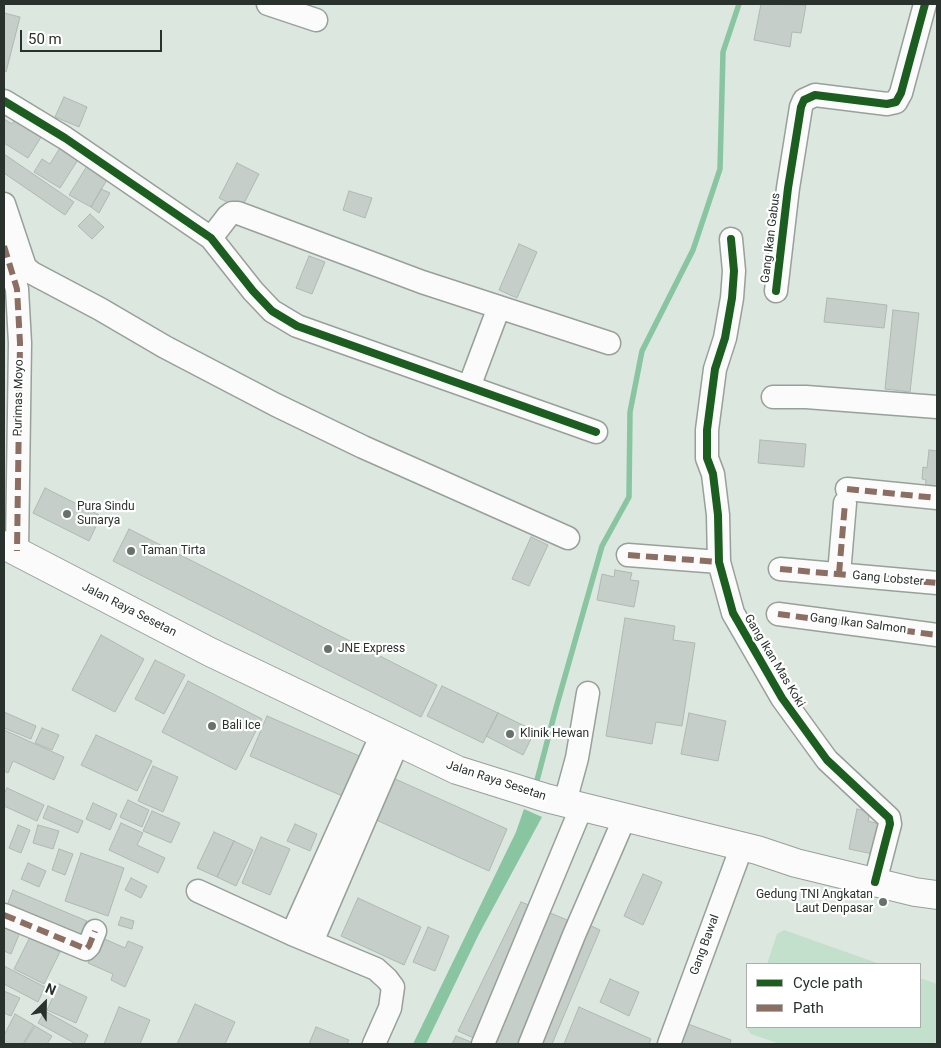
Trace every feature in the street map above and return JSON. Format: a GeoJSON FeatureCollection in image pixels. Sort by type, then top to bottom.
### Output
{"type":"FeatureCollection","features":[{"type":"Feature","properties":{"kind":"main road","name":"Jalan Raya Sesetan"},"geometry":{"type":"LineString","coordinates":[[10,548],[210,652],[457,770],[554,799],[742,846],[796,863],[937,896]]}},
{"type":"Feature","properties":{"kind":"street"},"geometry":{"type":"LineString","coordinates":[[268,4],[316,20]]}},
{"type":"Feature","properties":{"kind":"street","name":"Gang Ikan Gabus"},"geometry":{"type":"LineString","coordinates":[[776,291],[788,188],[801,107],[804,100],[814,95],[887,104],[896,102],[901,92],[925,4]]}},
{"type":"Feature","properties":{"kind":"street"},"geometry":{"type":"LineString","coordinates":[[4,101],[66,138],[211,238],[253,291],[272,311],[297,326],[596,432]]}},
{"type":"Feature","properties":{"kind":"street"},"geometry":{"type":"LineString","coordinates":[[4,204],[25,267],[32,273],[100,309],[165,347],[276,405],[363,447],[568,538]]}},
{"type":"Feature","properties":{"kind":"street"},"geometry":{"type":"LineString","coordinates":[[211,238],[228,216],[232,213],[238,213],[422,282],[609,343]]}},
{"type":"Feature","properties":{"kind":"street","name":"Gang Ikan Mas Koki"},"geometry":{"type":"LineString","coordinates":[[731,238],[734,271],[732,298],[725,338],[715,369],[707,430],[707,458],[713,474],[718,515],[719,562],[733,613],[782,698],[827,760],[889,818],[890,824],[875,882]]}},
{"type":"Feature","properties":{"kind":"street","name":"Purimas Moyo"},"geometry":{"type":"LineString","coordinates":[[4,246],[17,289],[20,334],[10,548]]}},
{"type":"Feature","properties":{"kind":"street"},"geometry":{"type":"LineString","coordinates":[[469,387],[499,307]]}},
{"type":"Feature","properties":{"kind":"street"},"geometry":{"type":"LineString","coordinates":[[773,397],[806,397],[937,407]]}},
{"type":"Feature","properties":{"kind":"street","name":"Gang Lobster"},"geometry":{"type":"LineString","coordinates":[[839,574],[846,496],[937,498]]}},
{"type":"Feature","properties":{"kind":"street"},"geometry":{"type":"LineString","coordinates":[[628,555],[719,562]]}},
{"type":"Feature","properties":{"kind":"street","name":"Gang Lobster"},"geometry":{"type":"LineString","coordinates":[[780,569],[937,583]]}},
{"type":"Feature","properties":{"kind":"street","name":"Gang Ikan Salmon"},"geometry":{"type":"LineString","coordinates":[[778,614],[937,635]]}},
{"type":"Feature","properties":{"kind":"street"},"geometry":{"type":"LineString","coordinates":[[483,1044],[554,799],[577,758],[588,693]]}},
{"type":"Feature","properties":{"kind":"street"},"geometry":{"type":"LineString","coordinates":[[302,938],[390,738]]}},
{"type":"Feature","properties":{"kind":"street"},"geometry":{"type":"LineString","coordinates":[[530,1044],[624,817]]}},
{"type":"Feature","properties":{"kind":"street","name":"Gang Bawal"},"geometry":{"type":"LineString","coordinates":[[668,1044],[742,846]]}},
{"type":"Feature","properties":{"kind":"street"},"geometry":{"type":"LineString","coordinates":[[198,891],[376,969],[393,987],[390,1008],[374,1044]]}},
{"type":"Feature","properties":{"kind":"street"},"geometry":{"type":"LineString","coordinates":[[4,915],[86,949],[95,931]]}},
{"type":"Feature","properties":{"kind":"shaded area"},"geometry":{"type":"Polygon","coordinates":[[[524,809],[542,817],[479,934],[426,1044],[413,1044],[516,832],[524,809]]]}},
{"type":"Feature","properties":{"kind":"shaded area"},"geometry":{"type":"Polygon","coordinates":[[[784,930],[877,963],[767,963],[777,934],[784,930]]]}},
{"type":"Feature","properties":{"kind":"shaded area"},"geometry":{"type":"Polygon","coordinates":[[[921,978],[937,984],[937,1037],[935,1044],[780,1044],[751,1034],[747,1028],[921,1028],[921,978]]]}},
{"type":"Feature","properties":{"kind":"building"},"geometry":{"type":"Polygon","coordinates":[[[761,4],[806,5],[801,33],[792,32],[790,47],[754,40],[761,4]]]}},
{"type":"Feature","properties":{"kind":"building"},"geometry":{"type":"Polygon","coordinates":[[[4,13],[20,17],[6,72],[4,71],[4,13]]]}},
{"type":"Feature","properties":{"kind":"building"},"geometry":{"type":"Polygon","coordinates":[[[64,97],[87,107],[79,127],[55,117],[64,97]]]}},
{"type":"Feature","properties":{"kind":"building"},"geometry":{"type":"Polygon","coordinates":[[[16,118],[43,134],[28,158],[4,143],[4,119],[12,124],[16,118]]]}},
{"type":"Feature","properties":{"kind":"building"},"geometry":{"type":"Polygon","coordinates":[[[61,146],[79,158],[60,188],[34,172],[42,159],[50,164],[61,146]]]}},
{"type":"Feature","properties":{"kind":"building"},"geometry":{"type":"Polygon","coordinates":[[[4,154],[74,202],[65,215],[4,173],[4,154]]]}},
{"type":"Feature","properties":{"kind":"building"},"geometry":{"type":"Polygon","coordinates":[[[237,163],[259,174],[241,209],[219,198],[237,163]]]}},
{"type":"Feature","properties":{"kind":"building"},"geometry":{"type":"Polygon","coordinates":[[[87,166],[108,178],[91,207],[69,195],[87,166]]]}},
{"type":"Feature","properties":{"kind":"building"},"geometry":{"type":"Polygon","coordinates":[[[101,189],[110,193],[99,213],[91,207],[101,189]]]}},
{"type":"Feature","properties":{"kind":"building"},"geometry":{"type":"Polygon","coordinates":[[[349,191],[372,198],[365,218],[343,210],[349,191]]]}},
{"type":"Feature","properties":{"kind":"building"},"geometry":{"type":"Polygon","coordinates":[[[90,214],[104,227],[92,239],[78,226],[90,214]]]}},
{"type":"Feature","properties":{"kind":"building"},"geometry":{"type":"Polygon","coordinates":[[[519,244],[537,252],[517,298],[499,290],[519,244]]]}},
{"type":"Feature","properties":{"kind":"building"},"geometry":{"type":"Polygon","coordinates":[[[309,256],[325,262],[312,294],[296,288],[309,256]]]}},
{"type":"Feature","properties":{"kind":"building"},"geometry":{"type":"Polygon","coordinates":[[[827,298],[887,305],[884,328],[824,322],[827,298]]]}},
{"type":"Feature","properties":{"kind":"building"},"geometry":{"type":"Polygon","coordinates":[[[893,310],[919,313],[910,392],[885,389],[893,310]]]}},
{"type":"Feature","properties":{"kind":"building"},"geometry":{"type":"Polygon","coordinates":[[[760,440],[806,444],[804,467],[758,463],[760,440]]]}},
{"type":"Feature","properties":{"kind":"building"},"geometry":{"type":"Polygon","coordinates":[[[929,450],[937,451],[937,493],[925,492],[926,480],[922,479],[923,467],[927,468],[929,450]]]}},
{"type":"Feature","properties":{"kind":"building","name":"Pura Sindu Sunarya"},"geometry":{"type":"Polygon","coordinates":[[[45,488],[101,516],[89,541],[33,513],[45,488]]]}},
{"type":"Feature","properties":{"kind":"building"},"geometry":{"type":"Polygon","coordinates":[[[129,529],[437,685],[421,717],[113,561],[129,529]]]}},
{"type":"Feature","properties":{"kind":"building"},"geometry":{"type":"Polygon","coordinates":[[[531,537],[548,545],[529,586],[512,579],[531,537]]]}},
{"type":"Feature","properties":{"kind":"building"},"geometry":{"type":"Polygon","coordinates":[[[615,570],[632,573],[630,580],[639,581],[634,607],[597,600],[602,574],[614,577],[615,570]]]}},
{"type":"Feature","properties":{"kind":"building"},"geometry":{"type":"Polygon","coordinates":[[[625,618],[675,626],[673,640],[695,643],[682,726],[656,722],[652,744],[606,736],[625,618]]]}},
{"type":"Feature","properties":{"kind":"building"},"geometry":{"type":"Polygon","coordinates":[[[101,635],[144,659],[115,712],[72,690],[101,635]]]}},
{"type":"Feature","properties":{"kind":"building"},"geometry":{"type":"Polygon","coordinates":[[[155,660],[185,675],[164,714],[135,699],[155,660]]]}},
{"type":"Feature","properties":{"kind":"building","name":"Bali Ice"},"geometry":{"type":"Polygon","coordinates":[[[188,681],[262,719],[236,770],[162,732],[188,681]]]}},
{"type":"Feature","properties":{"kind":"building"},"geometry":{"type":"Polygon","coordinates":[[[442,686],[498,713],[483,743],[427,716],[442,686]]]}},
{"type":"Feature","properties":{"kind":"building"},"geometry":{"type":"Polygon","coordinates":[[[4,712],[36,726],[31,739],[4,728],[4,712]]]}},
{"type":"Feature","properties":{"kind":"building","name":"Klinik Hewan"},"geometry":{"type":"Polygon","coordinates":[[[498,713],[535,731],[523,755],[486,736],[498,713]]]}},
{"type":"Feature","properties":{"kind":"building"},"geometry":{"type":"Polygon","coordinates":[[[689,713],[726,721],[718,761],[681,754],[689,713]]]}},
{"type":"Feature","properties":{"kind":"building"},"geometry":{"type":"Polygon","coordinates":[[[267,716],[364,758],[347,798],[250,756],[267,716]]]}},
{"type":"Feature","properties":{"kind":"building"},"geometry":{"type":"Polygon","coordinates":[[[42,728],[59,735],[52,750],[35,743],[42,728]]]}},
{"type":"Feature","properties":{"kind":"building"},"geometry":{"type":"Polygon","coordinates":[[[4,730],[64,757],[54,780],[13,761],[8,773],[4,771],[4,730]]]}},
{"type":"Feature","properties":{"kind":"building"},"geometry":{"type":"Polygon","coordinates":[[[96,735],[152,761],[137,791],[81,765],[96,735]]]}},
{"type":"Feature","properties":{"kind":"building"},"geometry":{"type":"Polygon","coordinates":[[[153,766],[178,777],[163,812],[138,801],[153,766]]]}},
{"type":"Feature","properties":{"kind":"building"},"geometry":{"type":"Polygon","coordinates":[[[393,778],[507,829],[489,871],[374,819],[393,778]]]}},
{"type":"Feature","properties":{"kind":"building"},"geometry":{"type":"Polygon","coordinates":[[[7,788],[44,805],[37,821],[4,806],[4,794],[7,788]]]}},
{"type":"Feature","properties":{"kind":"building"},"geometry":{"type":"Polygon","coordinates":[[[128,800],[149,810],[142,827],[120,817],[128,800]]]}},
{"type":"Feature","properties":{"kind":"building"},"geometry":{"type":"Polygon","coordinates":[[[93,803],[117,814],[110,830],[86,819],[93,803]]]}},
{"type":"Feature","properties":{"kind":"building"},"geometry":{"type":"Polygon","coordinates":[[[48,806],[83,821],[78,833],[43,818],[48,806]]]}},
{"type":"Feature","properties":{"kind":"building"},"geometry":{"type":"Polygon","coordinates":[[[857,809],[870,812],[868,821],[879,824],[873,854],[849,849],[857,809]]]}},
{"type":"Feature","properties":{"kind":"building"},"geometry":{"type":"Polygon","coordinates":[[[152,811],[180,823],[171,843],[143,831],[152,811]]]}},
{"type":"Feature","properties":{"kind":"building"},"geometry":{"type":"Polygon","coordinates":[[[121,823],[143,833],[137,845],[165,858],[158,873],[109,850],[121,823]]]}},
{"type":"Feature","properties":{"kind":"building"},"geometry":{"type":"Polygon","coordinates":[[[295,824],[317,834],[310,851],[287,841],[295,824]]]}},
{"type":"Feature","properties":{"kind":"building"},"geometry":{"type":"Polygon","coordinates":[[[18,825],[30,830],[21,853],[9,848],[18,825]]]}},
{"type":"Feature","properties":{"kind":"building"},"geometry":{"type":"Polygon","coordinates":[[[38,825],[59,831],[53,849],[33,843],[38,825]]]}},
{"type":"Feature","properties":{"kind":"building"},"geometry":{"type":"Polygon","coordinates":[[[214,832],[234,841],[217,877],[197,868],[214,832]]]}},
{"type":"Feature","properties":{"kind":"building"},"geometry":{"type":"Polygon","coordinates":[[[261,837],[290,849],[270,895],[242,883],[261,837]]]}},
{"type":"Feature","properties":{"kind":"building"},"geometry":{"type":"Polygon","coordinates":[[[234,841],[253,850],[236,886],[217,877],[234,841]]]}},
{"type":"Feature","properties":{"kind":"building"},"geometry":{"type":"Polygon","coordinates":[[[59,849],[73,854],[65,875],[52,870],[59,849]]]}},
{"type":"Feature","properties":{"kind":"building"},"geometry":{"type":"Polygon","coordinates":[[[81,853],[124,868],[108,916],[65,901],[81,853]]]}},
{"type":"Feature","properties":{"kind":"building"},"geometry":{"type":"Polygon","coordinates":[[[28,863],[46,871],[39,887],[21,879],[28,863]]]}},
{"type":"Feature","properties":{"kind":"building"},"geometry":{"type":"Polygon","coordinates":[[[643,874],[662,882],[643,925],[624,916],[643,874]]]}},
{"type":"Feature","properties":{"kind":"building"},"geometry":{"type":"Polygon","coordinates":[[[131,878],[147,886],[141,898],[125,890],[131,878]]]}},
{"type":"Feature","properties":{"kind":"building"},"geometry":{"type":"Polygon","coordinates":[[[13,890],[87,921],[79,939],[6,908],[13,890]]]}},
{"type":"Feature","properties":{"kind":"building"},"geometry":{"type":"Polygon","coordinates":[[[358,898],[421,927],[404,965],[341,936],[358,898]]]}},
{"type":"Feature","properties":{"kind":"building"},"geometry":{"type":"Polygon","coordinates":[[[521,902],[534,907],[478,1040],[458,1031],[521,902]]]}},
{"type":"Feature","properties":{"kind":"building"},"geometry":{"type":"Polygon","coordinates":[[[543,910],[572,922],[523,1044],[489,1044],[543,910]]]}},
{"type":"Feature","properties":{"kind":"building"},"geometry":{"type":"Polygon","coordinates":[[[121,917],[134,921],[132,929],[118,925],[121,917]]]}},
{"type":"Feature","properties":{"kind":"building"},"geometry":{"type":"Polygon","coordinates":[[[4,923],[21,930],[11,954],[4,951],[4,923]]]}},
{"type":"Feature","properties":{"kind":"building"},"geometry":{"type":"Polygon","coordinates":[[[585,923],[600,930],[552,1044],[533,1044],[585,923]]]}},
{"type":"Feature","properties":{"kind":"building"},"geometry":{"type":"Polygon","coordinates":[[[428,927],[449,936],[435,971],[413,962],[428,927]]]}},
{"type":"Feature","properties":{"kind":"building"},"geometry":{"type":"Polygon","coordinates":[[[30,937],[60,952],[44,984],[14,969],[30,937]]]}},
{"type":"Feature","properties":{"kind":"building"},"geometry":{"type":"Polygon","coordinates":[[[100,937],[125,948],[128,941],[143,947],[125,987],[111,980],[113,974],[88,963],[100,937]]]}},
{"type":"Feature","properties":{"kind":"building"},"geometry":{"type":"Polygon","coordinates":[[[4,966],[45,987],[38,1002],[4,984],[4,966]]]}},
{"type":"Feature","properties":{"kind":"building"},"geometry":{"type":"Polygon","coordinates":[[[610,979],[639,992],[629,1016],[600,1002],[610,979]]]}},
{"type":"Feature","properties":{"kind":"building"},"geometry":{"type":"Polygon","coordinates":[[[59,984],[87,997],[76,1023],[47,1010],[59,984]]]}},
{"type":"Feature","properties":{"kind":"building"},"geometry":{"type":"Polygon","coordinates":[[[4,991],[20,998],[11,1016],[4,1013],[4,991]]]}},
{"type":"Feature","properties":{"kind":"building"},"geometry":{"type":"Polygon","coordinates":[[[195,1004],[235,1022],[225,1044],[177,1044],[195,1004]]]}},
{"type":"Feature","properties":{"kind":"building"},"geometry":{"type":"Polygon","coordinates":[[[119,1007],[150,1020],[140,1044],[104,1044],[119,1007]]]}},
{"type":"Feature","properties":{"kind":"building"},"geometry":{"type":"Polygon","coordinates":[[[579,1007],[651,1039],[649,1044],[564,1044],[579,1007]]]}},
{"type":"Feature","properties":{"kind":"building"},"geometry":{"type":"Polygon","coordinates":[[[45,1011],[88,1035],[84,1044],[76,1044],[38,1023],[45,1011]]]}},
{"type":"Feature","properties":{"kind":"building"},"geometry":{"type":"Polygon","coordinates":[[[15,1014],[34,1025],[23,1044],[4,1044],[4,1035],[15,1014]]]}},
{"type":"Feature","properties":{"kind":"building"},"geometry":{"type":"Polygon","coordinates":[[[688,1024],[731,1040],[730,1044],[680,1044],[688,1024]]]}},
{"type":"Feature","properties":{"kind":"building"},"geometry":{"type":"Polygon","coordinates":[[[35,1026],[52,1036],[47,1044],[24,1044],[35,1026]]]}},
{"type":"Feature","properties":{"kind":"building"},"geometry":{"type":"Polygon","coordinates":[[[316,1027],[349,1040],[347,1044],[309,1044],[316,1027]]]}},
{"type":"Feature","properties":{"kind":"building"},"geometry":{"type":"Polygon","coordinates":[[[456,1036],[476,1044],[452,1044],[456,1036]]]}},
{"type":"Feature","properties":{"kind":"waterway"},"geometry":{"type":"LineString","coordinates":[[535,788],[602,546],[629,497],[630,412],[642,351],[693,250],[720,169],[723,52],[739,4]]}},
{"type":"Feature","properties":{"kind":"marked path"},"geometry":{"type":"LineString","coordinates":[[4,246],[17,289],[20,343],[17,551]]}},
{"type":"Feature","properties":{"kind":"marked path"},"geometry":{"type":"LineString","coordinates":[[847,489],[937,498]]}},
{"type":"Feature","properties":{"kind":"marked path"},"geometry":{"type":"LineString","coordinates":[[839,574],[845,503]]}},
{"type":"Feature","properties":{"kind":"marked path"},"geometry":{"type":"LineString","coordinates":[[628,555],[719,562]]}},
{"type":"Feature","properties":{"kind":"marked path"},"geometry":{"type":"LineString","coordinates":[[780,569],[937,583]]}},
{"type":"Feature","properties":{"kind":"marked path"},"geometry":{"type":"LineString","coordinates":[[778,614],[937,635]]}},
{"type":"Feature","properties":{"kind":"marked path"},"geometry":{"type":"LineString","coordinates":[[4,915],[86,949],[95,931]]}},
{"type":"Feature","properties":{"kind":"cycle path"},"geometry":{"type":"LineString","coordinates":[[776,291],[788,188],[801,107],[804,100],[815,95],[887,104],[896,102],[901,93],[925,4]]}},
{"type":"Feature","properties":{"kind":"cycle path"},"geometry":{"type":"LineString","coordinates":[[4,101],[65,138],[211,238],[253,291],[272,311],[297,326],[596,432]]}},
{"type":"Feature","properties":{"kind":"cycle path"},"geometry":{"type":"LineString","coordinates":[[731,239],[734,271],[732,298],[725,338],[715,369],[707,430],[707,458],[713,474],[718,515],[719,562],[733,613],[782,698],[827,760],[889,818],[890,824],[875,882]]}},
{"type":"Feature","properties":{"kind":"place","name":"Pura Sindu Sunarya"},"geometry":{"type":"Point","coordinates":[67,514]}},
{"type":"Feature","properties":{"kind":"place","name":"Taman Tirta"},"geometry":{"type":"Point","coordinates":[131,551]}},
{"type":"Feature","properties":{"kind":"place","name":"JNE Express"},"geometry":{"type":"Point","coordinates":[328,649]}},
{"type":"Feature","properties":{"kind":"place","name":"Bali Ice"},"geometry":{"type":"Point","coordinates":[212,726]}},
{"type":"Feature","properties":{"kind":"place","name":"Klinik Hewan"},"geometry":{"type":"Point","coordinates":[510,734]}},
{"type":"Feature","properties":{"kind":"place","name":"Gedung TNI Angkatan Laut Denpasar"},"geometry":{"type":"Point","coordinates":[883,902]}}]}
